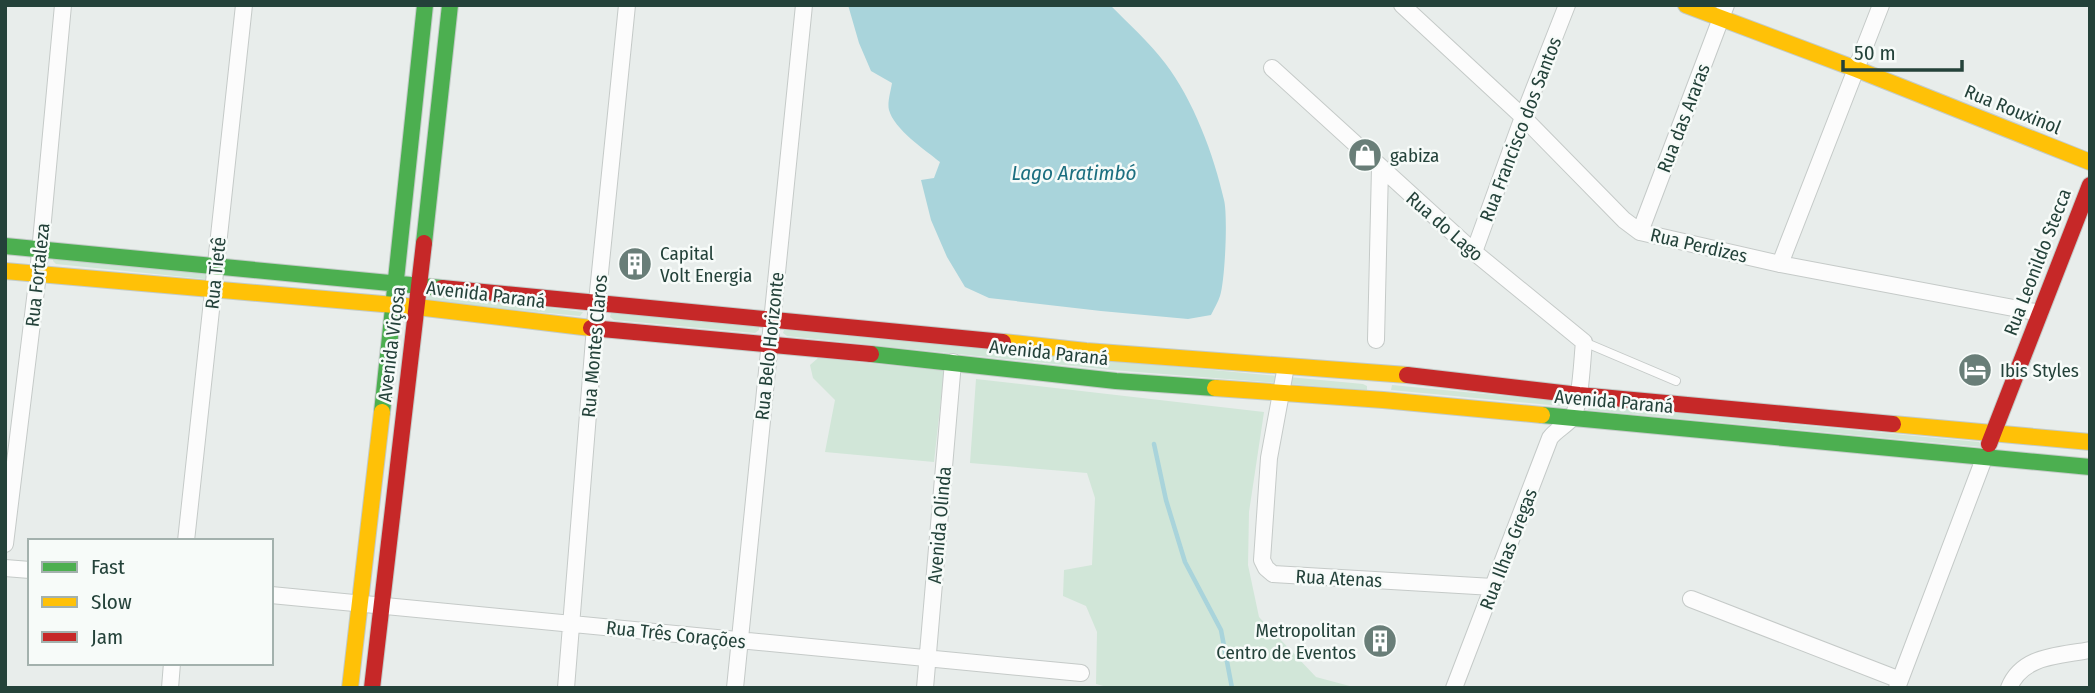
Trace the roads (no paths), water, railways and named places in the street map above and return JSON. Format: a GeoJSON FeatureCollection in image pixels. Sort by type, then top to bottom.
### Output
{"type":"FeatureCollection","features":[{"type":"Feature","properties":{"kind":"main road","name":"Avenida Viçosa"},"geometry":{"type":"LineString","coordinates":[[350,688],[425,5]]}},
{"type":"Feature","properties":{"kind":"main road","name":"Avenida Viçosa"},"geometry":{"type":"LineString","coordinates":[[372,688],[450,5]]}},
{"type":"Feature","properties":{"kind":"main road","name":"Rua Rouxinol"},"geometry":{"type":"LineString","coordinates":[[1686,5],[1724,12],[1856,69],[2090,162]]}},
{"type":"Feature","properties":{"kind":"main road","name":"Rua Leonildo Stecca"},"geometry":{"type":"LineString","coordinates":[[1984,456],[2090,185]]}},
{"type":"Feature","properties":{"kind":"main road","name":"Avenida Paraná"},"geometry":{"type":"LineString","coordinates":[[5,246],[904,331],[1098,352],[1386,373],[1579,395],[2090,442]]}},
{"type":"Feature","properties":{"kind":"main road","name":"Avenida Paraná"},"geometry":{"type":"LineString","coordinates":[[5,271],[417,307],[594,328],[953,362],[1116,381],[1282,392],[2090,467]]}},
{"type":"Feature","properties":{"kind":"street","name":"Rua Fortaleza"},"geometry":{"type":"LineString","coordinates":[[5,544],[38,274],[63,5]]}},
{"type":"Feature","properties":{"kind":"street","name":"Rua Tietê"},"geometry":{"type":"LineString","coordinates":[[186,539],[244,5]]}},
{"type":"Feature","properties":{"kind":"street","name":"Rua Montes Claros"},"geometry":{"type":"LineString","coordinates":[[566,688],[594,328],[627,5]]}},
{"type":"Feature","properties":{"kind":"street","name":"Rua Belo Horizonte"},"geometry":{"type":"LineString","coordinates":[[735,688],[804,5]]}},
{"type":"Feature","properties":{"kind":"street","name":"Rua Perdizes"},"geometry":{"type":"LineString","coordinates":[[1402,5],[1522,117],[1624,220],[1640,232],[1780,264],[2040,313]]}},
{"type":"Feature","properties":{"kind":"street","name":"Rua Francisco dos Santos"},"geometry":{"type":"LineString","coordinates":[[1474,252],[1522,117],[1567,5]]}},
{"type":"Feature","properties":{"kind":"street"},"geometry":{"type":"LineString","coordinates":[[1780,264],[1881,5]]}},
{"type":"Feature","properties":{"kind":"street","name":"Rua das Araras"},"geometry":{"type":"LineString","coordinates":[[1640,232],[1724,12]]}},
{"type":"Feature","properties":{"kind":"street","name":"Rua do Lago"},"geometry":{"type":"LineString","coordinates":[[1272,68],[1474,252],[1584,342]]}},
{"type":"Feature","properties":{"kind":"street"},"geometry":{"type":"LineString","coordinates":[[1376,340],[1380,168]]}},
{"type":"Feature","properties":{"kind":"street"},"geometry":{"type":"LineString","coordinates":[[1573,418],[1579,395],[1584,342]]}},
{"type":"Feature","properties":{"kind":"street","name":"Avenida Olinda"},"geometry":{"type":"LineString","coordinates":[[925,688],[953,362]]}},
{"type":"Feature","properties":{"kind":"street","name":"Rua Atenas"},"geometry":{"type":"LineString","coordinates":[[1286,366],[1269,458],[1262,560],[1266,568],[1273,574],[1493,587]]}},
{"type":"Feature","properties":{"kind":"street","name":"Rua Ilhas Gregas"},"geometry":{"type":"LineString","coordinates":[[1454,688],[1550,438],[1573,418]]}},
{"type":"Feature","properties":{"kind":"street"},"geometry":{"type":"LineString","coordinates":[[1691,599],[1898,684],[1984,456]]}},
{"type":"Feature","properties":{"kind":"street"},"geometry":{"type":"LineString","coordinates":[[5,568],[28,570]]}},
{"type":"Feature","properties":{"kind":"street","name":"Rua Três Corações"},"geometry":{"type":"LineString","coordinates":[[273,595],[1081,673]]}},
{"type":"Feature","properties":{"kind":"street"},"geometry":{"type":"LineString","coordinates":[[2009,688],[2020,669],[2030,663],[2090,650]]}},
{"type":"Feature","properties":{"kind":"street"},"geometry":{"type":"LineString","coordinates":[[170,688],[172,665]]}},
{"type":"Feature","properties":{"kind":"lane"},"geometry":{"type":"LineString","coordinates":[[1584,342],[1675,381]]}},
{"type":"Feature","properties":{"kind":"water","name":"Lago Aratimbó"},"geometry":{"type":"Polygon","coordinates":[[[848,5],[1110,5],[1152,48],[1175,77],[1201,128],[1214,165],[1224,200],[1226,233],[1222,288],[1211,315],[1188,319],[1101,311],[989,298],[965,287],[947,257],[931,220],[921,180],[934,178],[940,162],[911,139],[892,117],[888,104],[892,83],[871,71],[859,43],[848,5]]]}},
{"type":"Feature","properties":{"kind":"waterway"},"geometry":{"type":"LineString","coordinates":[[1154,444],[1166,500],[1185,562],[1221,630],[1232,688]]}},
{"type":"Feature","properties":{"kind":"place","name":"gabiza"},"geometry":{"type":"Point","coordinates":[1365,155]}},
{"type":"Feature","properties":{"kind":"place","name":"Capital Volt Energia"},"geometry":{"type":"Point","coordinates":[635,264]}},
{"type":"Feature","properties":{"kind":"place","name":"Ibis Styles"},"geometry":{"type":"Point","coordinates":[1975,370]}},
{"type":"Feature","properties":{"kind":"place","name":"Metropolitan Centro de Eventos"},"geometry":{"type":"Point","coordinates":[1380,641]}}]}
